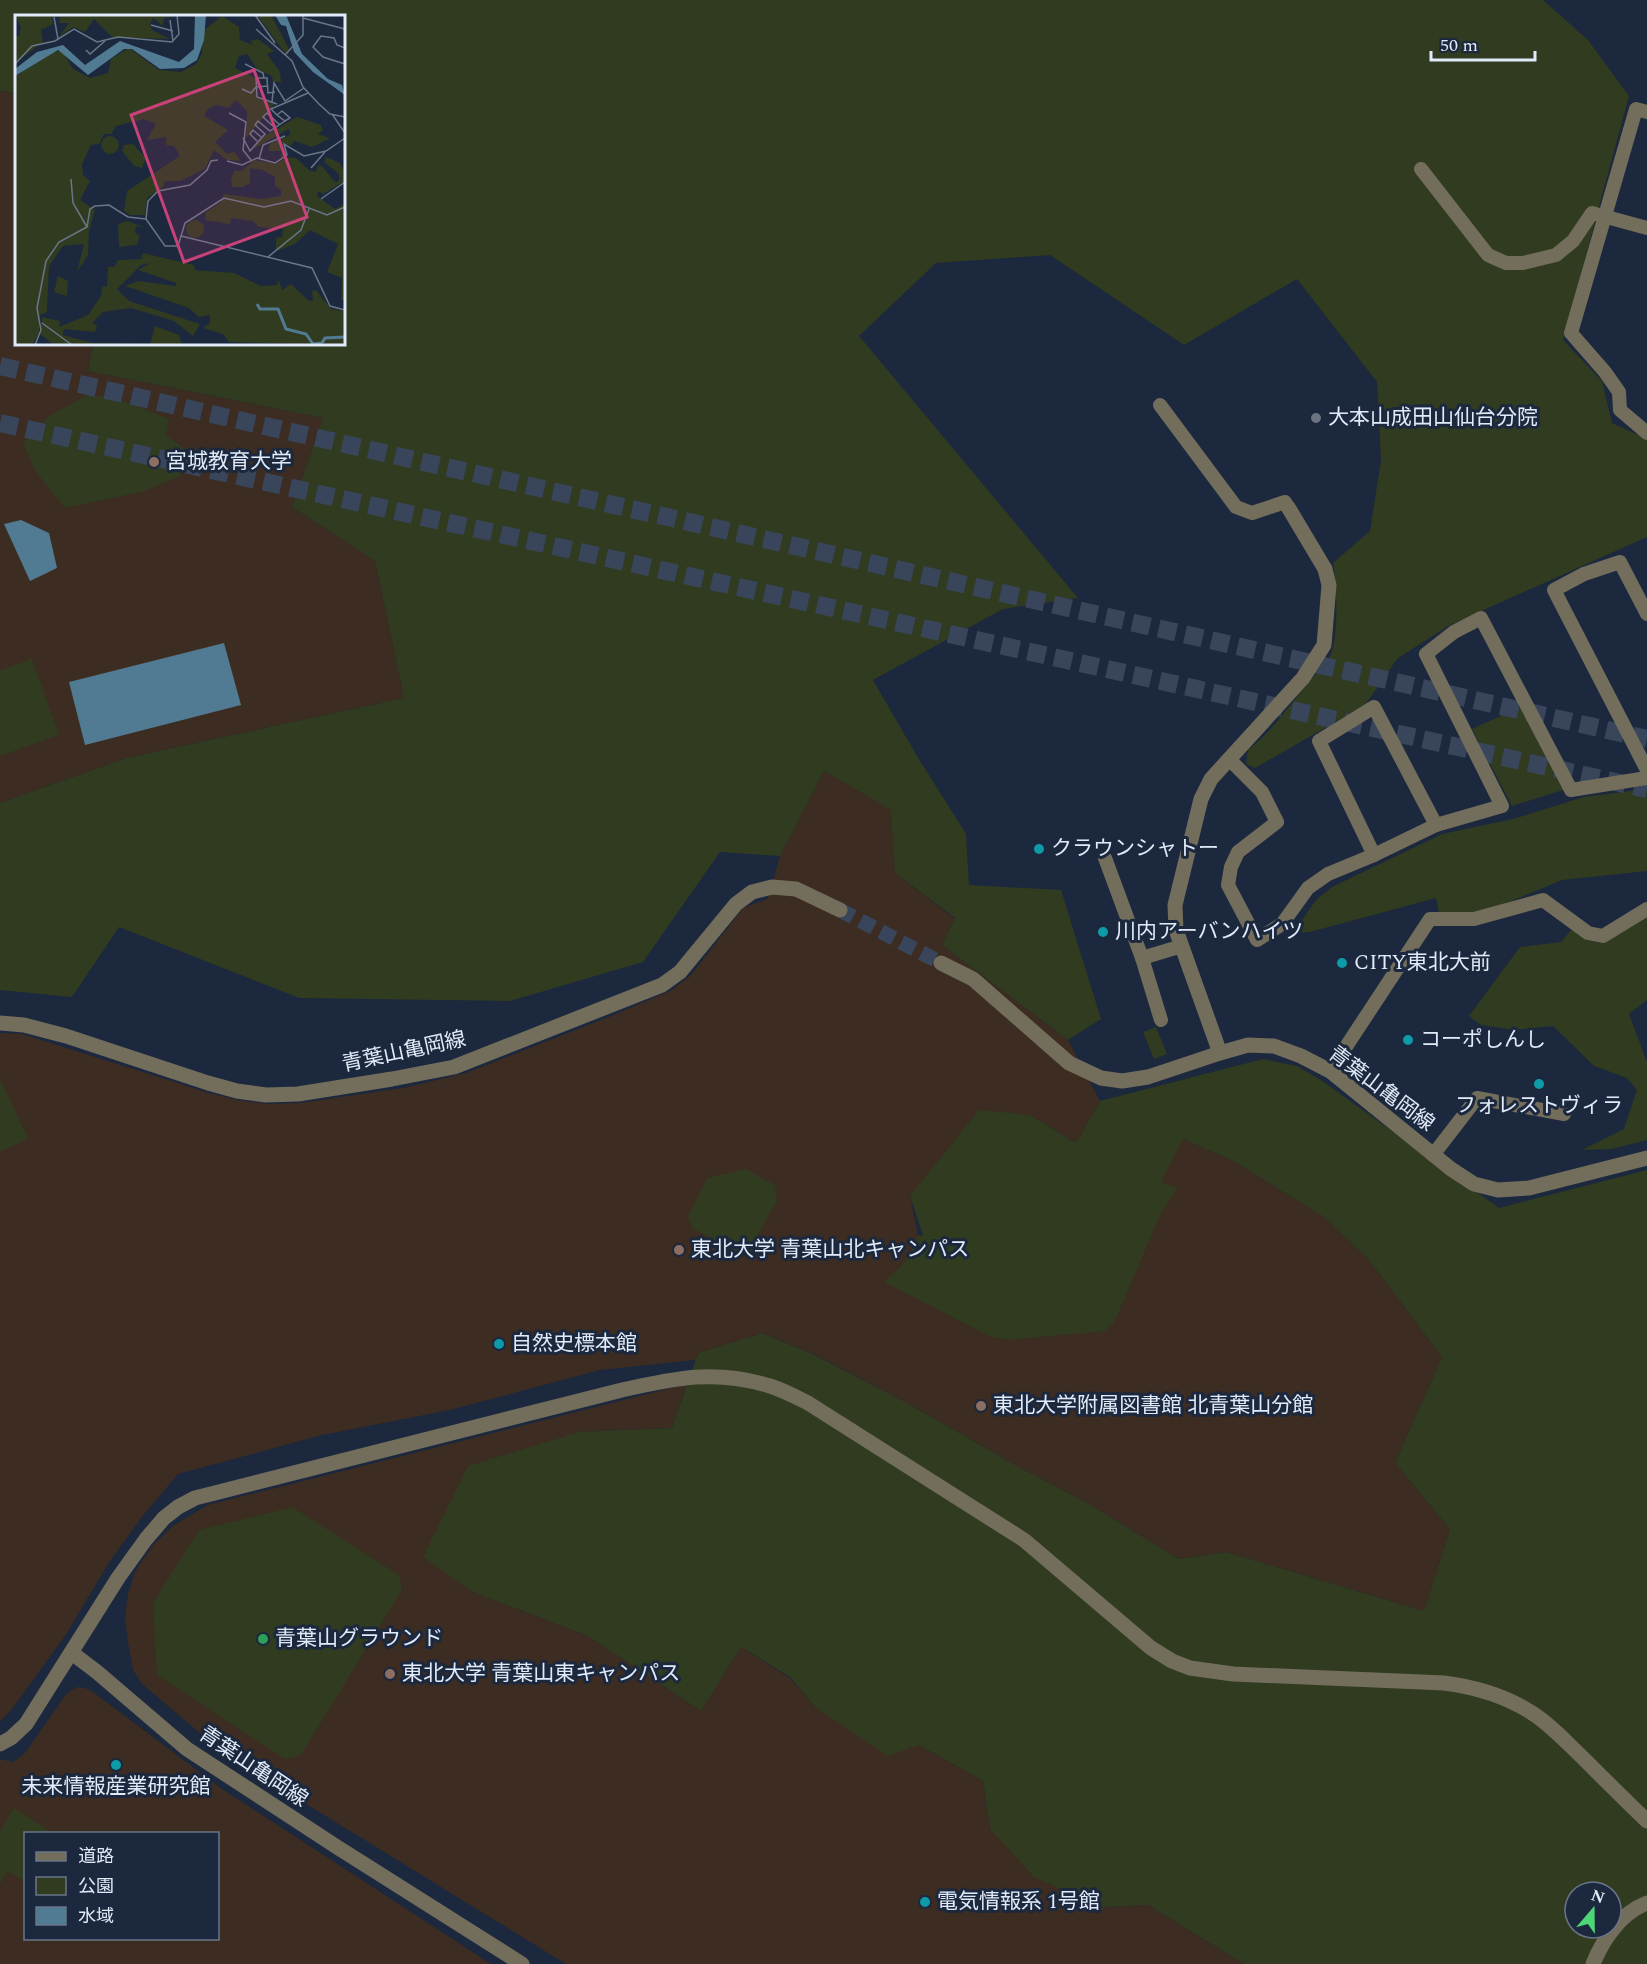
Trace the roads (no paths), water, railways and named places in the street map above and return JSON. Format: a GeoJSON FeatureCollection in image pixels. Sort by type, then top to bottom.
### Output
{"type":"FeatureCollection","features":[{"type":"Feature","properties":{"kind":"street"},"geometry":{"type":"LineString","coordinates":[[1647,112],[1636,109],[1571,333],[1619,392],[1620,410],[1647,433]]}},
{"type":"Feature","properties":{"kind":"street"},"geometry":{"type":"LineString","coordinates":[[1421,169],[1488,255],[1506,263],[1523,264],[1556,255],[1573,242],[1592,213],[1647,228]]}},
{"type":"Feature","properties":{"kind":"street"},"geometry":{"type":"LineString","coordinates":[[1160,405],[1236,507],[1252,513],[1285,502],[1325,569],[1329,585],[1324,645],[1303,678],[1211,779],[1201,799],[1175,905],[1176,930],[1220,1053]]}},
{"type":"Feature","properties":{"kind":"street"},"geometry":{"type":"LineString","coordinates":[[1647,614],[1620,562],[1584,574],[1554,590],[1647,770]]}},
{"type":"Feature","properties":{"kind":"street"},"geometry":{"type":"LineString","coordinates":[[1229,759],[1262,792],[1277,822],[1238,852],[1231,867],[1228,885],[1257,940],[1282,924],[1308,888],[1328,874],[1436,825],[1502,806],[1426,654],[1454,632],[1481,618],[1571,790],[1647,778]]}},
{"type":"Feature","properties":{"kind":"street"},"geometry":{"type":"LineString","coordinates":[[1374,855],[1319,741],[1374,707],[1436,825]]}},
{"type":"Feature","properties":{"kind":"street"},"geometry":{"type":"LineString","coordinates":[[1105,858],[1142,958],[1161,1020]]}},
{"type":"Feature","properties":{"kind":"street","name":"青葉山亀岡線"},"geometry":{"type":"LineString","coordinates":[[0,1023],[24,1025],[66,1036],[237,1091],[266,1095],[298,1094],[454,1067],[662,985],[680,972],[736,904],[752,892],[772,887],[796,889],[840,910]]}},
{"type":"Feature","properties":{"kind":"street"},"geometry":{"type":"LineString","coordinates":[[1330,1071],[1430,919],[1474,919],[1543,900],[1588,933],[1603,936],[1647,909]]}},
{"type":"Feature","properties":{"kind":"street"},"geometry":{"type":"LineString","coordinates":[[1142,958],[1182,946]]}},
{"type":"Feature","properties":{"kind":"street","name":"青葉山亀岡線"},"geometry":{"type":"LineString","coordinates":[[941,963],[973,979],[1069,1063],[1101,1078],[1122,1081],[1148,1077],[1248,1045],[1274,1046],[1301,1056],[1330,1071],[1451,1169],[1474,1184],[1498,1191],[1529,1188],[1647,1158]]}},
{"type":"Feature","properties":{"kind":"street"},"geometry":{"type":"LineString","coordinates":[[1433,1155],[1477,1098],[1564,1114]]}},
{"type":"Feature","properties":{"kind":"street"},"geometry":{"type":"LineString","coordinates":[[0,1744],[11,1738],[26,1724],[118,1578],[146,1539],[164,1518],[195,1498],[622,1390],[681,1377],[713,1375],[743,1378],[771,1386],[808,1403],[1024,1540],[1151,1648],[1172,1661],[1190,1668],[1233,1674],[1444,1683],[1484,1691],[1521,1706],[1534,1714],[1559,1735],[1647,1821]]}},
{"type":"Feature","properties":{"kind":"street","name":"青葉山亀岡線"},"geometry":{"type":"LineString","coordinates":[[72,1653],[98,1672],[188,1749],[522,1964]]}},
{"type":"Feature","properties":{"kind":"street"},"geometry":{"type":"LineString","coordinates":[[1593,1964],[1607,1935],[1621,1920],[1647,1903]]}},
{"type":"Feature","properties":{"kind":"water"},"geometry":{"type":"Polygon","coordinates":[[[21,520],[49,533],[57,568],[30,581],[4,524],[21,520]]]}},
{"type":"Feature","properties":{"kind":"water"},"geometry":{"type":"Polygon","coordinates":[[[224,643],[241,705],[85,745],[69,682],[224,643]]]}},
{"type":"Feature","properties":{"kind":"tunnel"},"geometry":{"type":"LineString","coordinates":[[0,366],[1647,739]]}},
{"type":"Feature","properties":{"kind":"tunnel"},"geometry":{"type":"LineString","coordinates":[[0,423],[1647,789]]}},
{"type":"Feature","properties":{"kind":"tunnel"},"geometry":{"type":"LineString","coordinates":[[840,910],[941,963]]}},
{"type":"Feature","properties":{"kind":"place","name":"大本山成田山仙台分院"},"geometry":{"type":"Point","coordinates":[1316,418]}},
{"type":"Feature","properties":{"kind":"place","name":"宮城教育大学"},"geometry":{"type":"Point","coordinates":[154,462]}},
{"type":"Feature","properties":{"kind":"place","name":"クラウンシャトー"},"geometry":{"type":"Point","coordinates":[1039,849]}},
{"type":"Feature","properties":{"kind":"place","name":"川内アーバンハイツ"},"geometry":{"type":"Point","coordinates":[1103,932]}},
{"type":"Feature","properties":{"kind":"place","name":"CITY東北大前"},"geometry":{"type":"Point","coordinates":[1342,963]}},
{"type":"Feature","properties":{"kind":"place","name":"コーポしんし"},"geometry":{"type":"Point","coordinates":[1408,1040]}},
{"type":"Feature","properties":{"kind":"place","name":"フォレストヴィラ"},"geometry":{"type":"Point","coordinates":[1539,1084]}},
{"type":"Feature","properties":{"kind":"place","name":"東北大学 青葉山北キャンパス"},"geometry":{"type":"Point","coordinates":[679,1250]}},
{"type":"Feature","properties":{"kind":"place","name":"自然史標本館"},"geometry":{"type":"Point","coordinates":[499,1344]}},
{"type":"Feature","properties":{"kind":"place","name":"東北大学附属図書館 北青葉山分館"},"geometry":{"type":"Point","coordinates":[981,1406]}},
{"type":"Feature","properties":{"kind":"place","name":"青葉山グラウンド"},"geometry":{"type":"Point","coordinates":[263,1639]}},
{"type":"Feature","properties":{"kind":"place","name":"東北大学 青葉山東キャンパス"},"geometry":{"type":"Point","coordinates":[390,1674]}},
{"type":"Feature","properties":{"kind":"place","name":"未来情報産業研究館"},"geometry":{"type":"Point","coordinates":[116,1765]}},
{"type":"Feature","properties":{"kind":"place","name":"電気情報系 1号館"},"geometry":{"type":"Point","coordinates":[925,1902]}}]}
